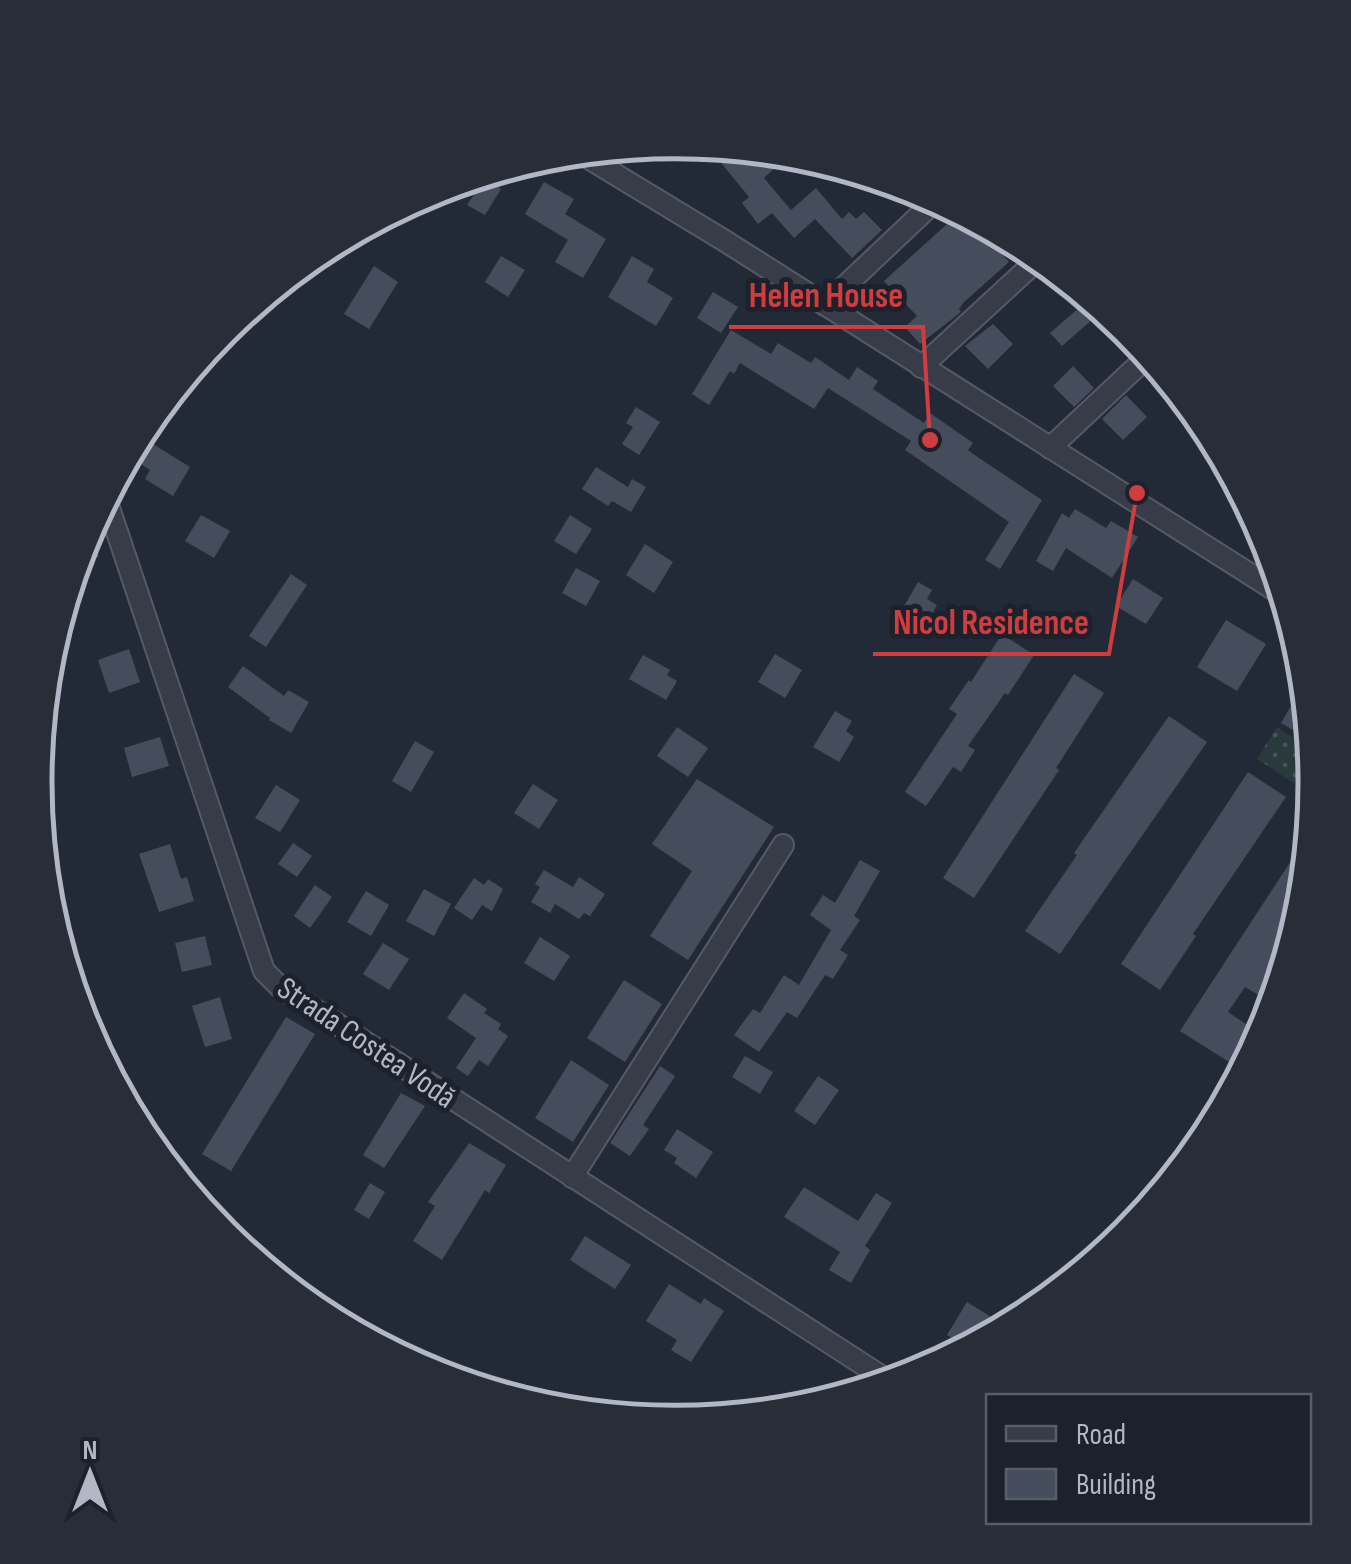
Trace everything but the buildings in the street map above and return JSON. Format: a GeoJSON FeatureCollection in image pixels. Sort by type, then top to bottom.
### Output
{"type":"FeatureCollection","features":[{"type":"Feature","properties":{"kind":"street"},"geometry":{"type":"LineString","coordinates":[[599,164],[1266,584]]}},
{"type":"Feature","properties":{"kind":"street"},"geometry":{"type":"LineString","coordinates":[[825,304],[924,211]]}},
{"type":"Feature","properties":{"kind":"street"},"geometry":{"type":"LineString","coordinates":[[921,366],[1028,268]]}},
{"type":"Feature","properties":{"kind":"street"},"geometry":{"type":"LineString","coordinates":[[1050,448],[1138,365]]}},
{"type":"Feature","properties":{"kind":"street","name":"Strada Costea Vodă"},"geometry":{"type":"LineString","coordinates":[[112,517],[264,971],[280,987],[875,1372]]}},
{"type":"Feature","properties":{"kind":"street"},"geometry":{"type":"LineString","coordinates":[[572,1177],[784,844]]}},
{"type":"Feature","properties":{"kind":"shaded area"},"geometry":{"type":"Polygon","coordinates":[[[1277,727],[1297,740],[1298,777],[1294,783],[1257,759],[1277,727]]]}},
{"type":"Feature","properties":{"kind":"place","name":"Helen House"},"geometry":{"type":"Point","coordinates":[930,440]}},
{"type":"Feature","properties":{"kind":"place","name":"Nicol Residence"},"geometry":{"type":"Point","coordinates":[1137,493]}}]}
